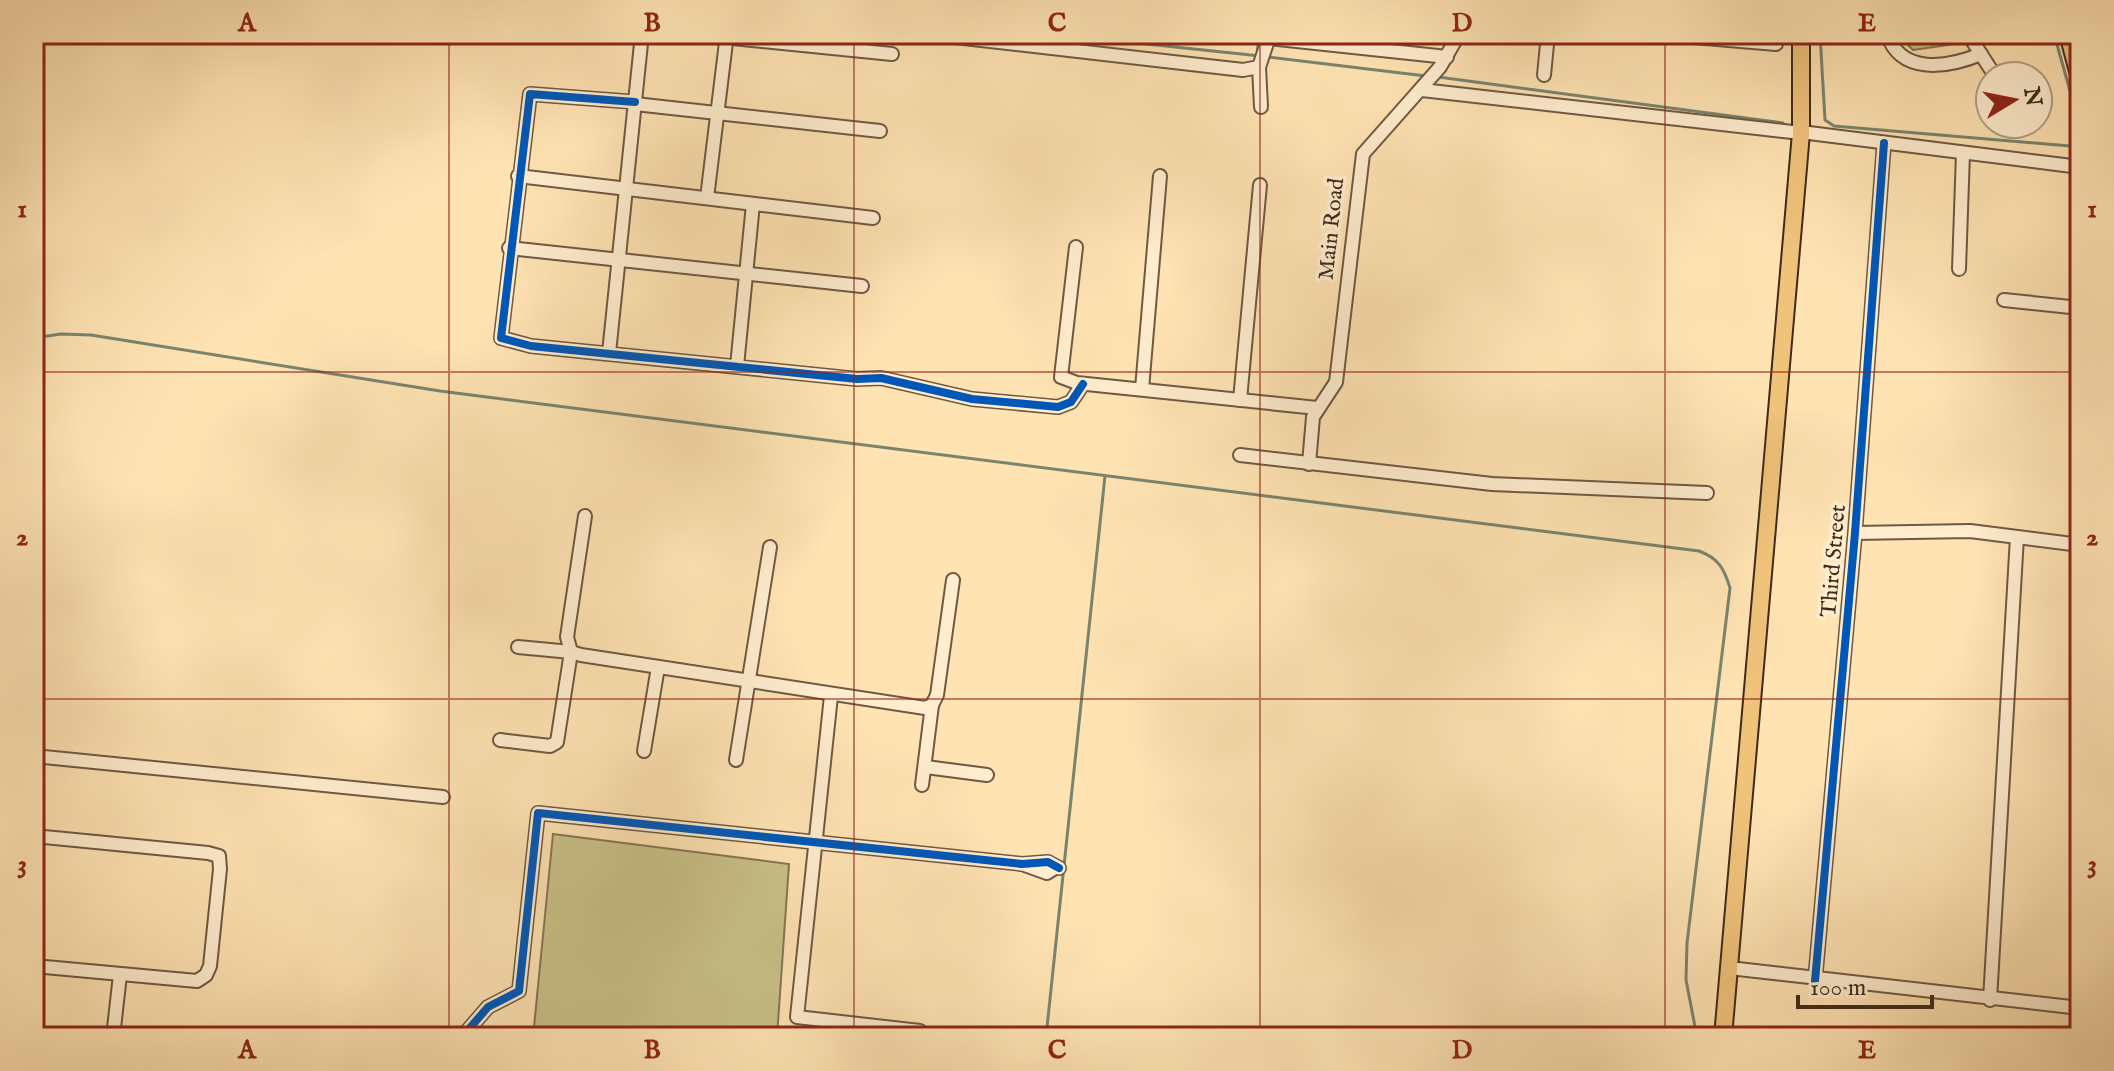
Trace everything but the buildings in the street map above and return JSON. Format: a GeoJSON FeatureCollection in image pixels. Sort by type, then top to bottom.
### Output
{"type":"FeatureCollection","features":[{"type":"Feature","properties":{"kind":"main road"},"geometry":{"type":"LineString","coordinates":[[1723,1037],[1805,133],[1801,34]]}},
{"type":"Feature","properties":{"kind":"main road"},"geometry":{"type":"LineString","coordinates":[[1728,998],[1738,969],[1794,344],[1810,34]]}},
{"type":"Feature","properties":{"kind":"main road"},"geometry":{"type":"LineString","coordinates":[[2068,34],[2080,79]]}},
{"type":"Feature","properties":{"kind":"street"},"geometry":{"type":"LineString","coordinates":[[609,353],[642,34]]}},
{"type":"Feature","properties":{"kind":"street"},"geometry":{"type":"LineString","coordinates":[[692,34],[892,54]]}},
{"type":"Feature","properties":{"kind":"street"},"geometry":{"type":"LineString","coordinates":[[860,50],[866,34]]}},
{"type":"Feature","properties":{"kind":"street"},"geometry":{"type":"LineString","coordinates":[[928,34],[1243,70],[1265,49],[1444,62]]}},
{"type":"Feature","properties":{"kind":"street","name":"Main Road"},"geometry":{"type":"LineString","coordinates":[[1317,408],[1336,382],[1363,154],[1422,90],[1444,62],[1459,34]]}},
{"type":"Feature","properties":{"kind":"street"},"geometry":{"type":"LineString","coordinates":[[1544,75],[1548,34]]}},
{"type":"Feature","properties":{"kind":"street"},"geometry":{"type":"LineString","coordinates":[[1658,34],[1776,44]]}},
{"type":"Feature","properties":{"kind":"street"},"geometry":{"type":"LineString","coordinates":[[1887,34],[1898,56],[1907,62],[1939,64],[1981,54]]}},
{"type":"Feature","properties":{"kind":"street"},"geometry":{"type":"LineString","coordinates":[[1968,34],[1985,60]]}},
{"type":"Feature","properties":{"kind":"street"},"geometry":{"type":"LineString","coordinates":[[707,198],[727,36]]}},
{"type":"Feature","properties":{"kind":"street"},"geometry":{"type":"LineString","coordinates":[[1261,107],[1265,49]]}},
{"type":"Feature","properties":{"kind":"street"},"geometry":{"type":"LineString","coordinates":[[1422,90],[2080,167]]}},
{"type":"Feature","properties":{"kind":"street"},"geometry":{"type":"LineString","coordinates":[[880,131],[530,94],[509,248],[501,338],[531,346],[857,379],[881,378],[972,399],[1058,407],[1071,402],[1083,384]]}},
{"type":"Feature","properties":{"kind":"street","name":"Third Street"},"geometry":{"type":"LineString","coordinates":[[1815,981],[1855,533],[1884,143]]}},
{"type":"Feature","properties":{"kind":"street"},"geometry":{"type":"LineString","coordinates":[[1959,269],[1963,153]]}},
{"type":"Feature","properties":{"kind":"street"},"geometry":{"type":"LineString","coordinates":[[518,176],[873,218]]}},
{"type":"Feature","properties":{"kind":"street"},"geometry":{"type":"LineString","coordinates":[[1142,389],[1160,176]]}},
{"type":"Feature","properties":{"kind":"street"},"geometry":{"type":"LineString","coordinates":[[1240,400],[1260,185]]}},
{"type":"Feature","properties":{"kind":"street"},"geometry":{"type":"LineString","coordinates":[[737,366],[753,204]]}},
{"type":"Feature","properties":{"kind":"street"},"geometry":{"type":"LineString","coordinates":[[1076,247],[1061,377],[1083,384],[1317,408],[1309,464]]}},
{"type":"Feature","properties":{"kind":"street"},"geometry":{"type":"LineString","coordinates":[[509,248],[862,286]]}},
{"type":"Feature","properties":{"kind":"street"},"geometry":{"type":"LineString","coordinates":[[2004,300],[2080,308]]}},
{"type":"Feature","properties":{"kind":"street"},"geometry":{"type":"LineString","coordinates":[[1240,455],[1492,484],[1707,493]]}},
{"type":"Feature","properties":{"kind":"street"},"geometry":{"type":"LineString","coordinates":[[500,740],[550,746],[557,742],[571,652],[567,637],[585,516]]}},
{"type":"Feature","properties":{"kind":"street"},"geometry":{"type":"LineString","coordinates":[[1855,533],[1970,531],[2080,545]]}},
{"type":"Feature","properties":{"kind":"street"},"geometry":{"type":"LineString","coordinates":[[1990,1000],[2017,537]]}},
{"type":"Feature","properties":{"kind":"street"},"geometry":{"type":"LineString","coordinates":[[736,760],[770,547]]}},
{"type":"Feature","properties":{"kind":"street"},"geometry":{"type":"LineString","coordinates":[[922,785],[953,580]]}},
{"type":"Feature","properties":{"kind":"street"},"geometry":{"type":"LineString","coordinates":[[518,647],[571,652],[831,696],[925,708],[932,705]]}},
{"type":"Feature","properties":{"kind":"street"},"geometry":{"type":"LineString","coordinates":[[644,751],[658,667]]}},
{"type":"Feature","properties":{"kind":"street"},"geometry":{"type":"LineString","coordinates":[[831,696],[797,1017],[920,1031]]}},
{"type":"Feature","properties":{"kind":"street"},"geometry":{"type":"LineString","coordinates":[[34,756],[443,797]]}},
{"type":"Feature","properties":{"kind":"street"},"geometry":{"type":"LineString","coordinates":[[926,767],[987,775]]}},
{"type":"Feature","properties":{"kind":"street"},"geometry":{"type":"LineString","coordinates":[[462,1037],[488,1007],[519,991],[538,813],[1022,864],[1047,873],[1057,868]]}},
{"type":"Feature","properties":{"kind":"street"},"geometry":{"type":"LineString","coordinates":[[34,836],[219,856],[210,966],[206,975],[197,981],[34,966]]}},
{"type":"Feature","properties":{"kind":"street"},"geometry":{"type":"LineString","coordinates":[[1738,969],[1815,981],[2080,1008]]}},
{"type":"Feature","properties":{"kind":"street"},"geometry":{"type":"LineString","coordinates":[[113,1037],[120,975]]}},
{"type":"Feature","properties":{"kind":"shaded area"},"geometry":{"type":"Polygon","coordinates":[[[1896,34],[1956,34],[1962,43],[1913,50],[1896,34]]]}},
{"type":"Feature","properties":{"kind":"shaded area"},"geometry":{"type":"Polygon","coordinates":[[[553,834],[789,864],[777,1037],[533,1037],[553,834]]]}},
{"type":"Feature","properties":{"kind":"waterway"},"geometry":{"type":"LineString","coordinates":[[1052,34],[1260,56]]}},
{"type":"Feature","properties":{"kind":"waterway"},"geometry":{"type":"LineString","coordinates":[[1257,56],[1259,34]]}},
{"type":"Feature","properties":{"kind":"waterway"},"geometry":{"type":"LineString","coordinates":[[1820,34],[1825,120],[1834,126],[2070,146],[2080,137]]}},
{"type":"Feature","properties":{"kind":"waterway"},"geometry":{"type":"LineString","coordinates":[[2054,34],[2080,126]]}},
{"type":"Feature","properties":{"kind":"waterway"},"geometry":{"type":"LineString","coordinates":[[1267,57],[1426,76]]}},
{"type":"Feature","properties":{"kind":"waterway"},"geometry":{"type":"LineString","coordinates":[[1438,77],[1783,123]]}},
{"type":"Feature","properties":{"kind":"waterway"},"geometry":{"type":"LineString","coordinates":[[34,338],[61,334],[91,335],[440,391],[1699,551],[1719,565],[1730,588],[1687,943],[1686,980],[1697,1037]]}},
{"type":"Feature","properties":{"kind":"waterway"},"geometry":{"type":"LineString","coordinates":[[1046,1037],[1105,476]]}},
{"type":"Feature","properties":{"kind":"waterway"},"geometry":{"type":"LineString","coordinates":[[1697,1031],[1705,1037]]}},
{"type":"Feature","properties":{"kind":"cycle path"},"geometry":{"type":"LineString","coordinates":[[635,102],[530,94],[501,338],[531,346],[857,379],[881,378],[972,399],[1058,407],[1071,402],[1083,384]]}},
{"type":"Feature","properties":{"kind":"cycle path"},"geometry":{"type":"LineString","coordinates":[[1815,981],[1855,533],[1884,143]]}},
{"type":"Feature","properties":{"kind":"cycle path"},"geometry":{"type":"LineString","coordinates":[[462,1037],[488,1007],[519,991],[538,813],[1022,864],[1048,862],[1059,868]]}}]}
